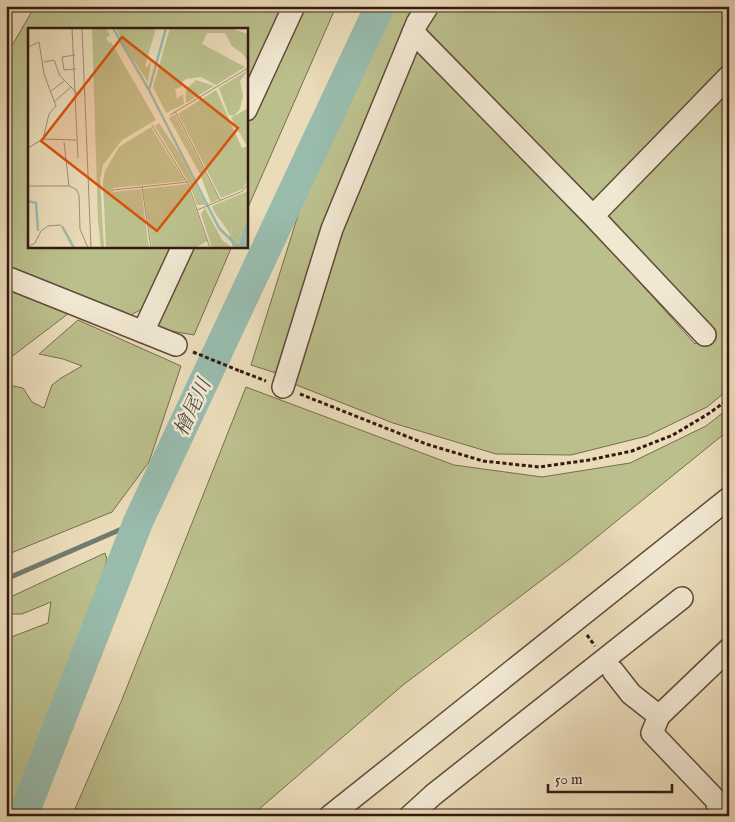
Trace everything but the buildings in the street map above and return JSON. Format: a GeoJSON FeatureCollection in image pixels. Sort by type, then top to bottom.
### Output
{"type":"FeatureCollection","features":[{"type":"Feature","properties":{"kind":"street"},"geometry":{"type":"LineString","coordinates":[[248,106],[294,6]]}},
{"type":"Feature","properties":{"kind":"street"},"geometry":{"type":"LineString","coordinates":[[283,387],[332,229],[413,32],[428,6]]}},
{"type":"Feature","properties":{"kind":"street"},"geometry":{"type":"LineString","coordinates":[[413,32],[593,216],[705,335]]}},
{"type":"Feature","properties":{"kind":"street"},"geometry":{"type":"LineString","coordinates":[[593,216],[729,76]]}},
{"type":"Feature","properties":{"kind":"street"},"geometry":{"type":"LineString","coordinates":[[143,332],[182,248]]}},
{"type":"Feature","properties":{"kind":"street"},"geometry":{"type":"LineString","coordinates":[[6,276],[176,345]]}},
{"type":"Feature","properties":{"kind":"street"},"geometry":{"type":"LineString","coordinates":[[330,816],[729,498]]}},
{"type":"Feature","properties":{"kind":"street"},"geometry":{"type":"LineString","coordinates":[[410,816],[433,795],[682,598]]}},
{"type":"Feature","properties":{"kind":"street"},"geometry":{"type":"LineString","coordinates":[[720,816],[716,800],[652,733],[659,716],[729,649]]}},
{"type":"Feature","properties":{"kind":"street"},"geometry":{"type":"LineString","coordinates":[[613,671],[631,694],[659,716]]}},
{"type":"Feature","properties":{"kind":"path"},"geometry":{"type":"LineString","coordinates":[[176,345],[426,444],[483,461],[539,466],[589,460],[632,451],[673,434],[708,414],[729,399]]}},
{"type":"Feature","properties":{"kind":"green space"},"geometry":{"type":"Polygon","coordinates":[[[35,6],[284,6],[248,83],[248,28],[28,28],[28,248],[171,248],[142,309],[129,316],[6,265],[6,56],[35,6]]]}},
{"type":"Feature","properties":{"kind":"green space"},"geometry":{"type":"Polygon","coordinates":[[[301,6],[334,6],[335,9],[248,207],[248,117],[301,6]]]}},
{"type":"Feature","properties":{"kind":"green space"},"geometry":{"type":"Polygon","coordinates":[[[387,6],[421,6],[323,229],[276,373],[251,365],[309,180],[387,6]]]}},
{"type":"Feature","properties":{"kind":"green space"},"geometry":{"type":"Polygon","coordinates":[[[439,6],[729,6],[729,66],[594,206],[424,30],[439,6]]]}},
{"type":"Feature","properties":{"kind":"green space"},"geometry":{"type":"Polygon","coordinates":[[[417,44],[582,218],[695,344],[714,329],[606,216],[729,86],[729,389],[707,407],[647,436],[571,455],[496,454],[393,423],[294,384],[339,231],[417,44]]]}},
{"type":"Feature","properties":{"kind":"green space"},"geometry":{"type":"Polygon","coordinates":[[[187,248],[231,248],[194,335],[160,329],[154,323],[187,248]]]}},
{"type":"Feature","properties":{"kind":"green space"},"geometry":{"type":"Polygon","coordinates":[[[6,289],[69,313],[6,361],[6,289]]]}},
{"type":"Feature","properties":{"kind":"green space"},"geometry":{"type":"Polygon","coordinates":[[[78,320],[181,366],[149,462],[112,512],[6,555],[6,388],[9,385],[23,388],[32,402],[44,408],[52,385],[82,366],[63,359],[39,354],[78,320]]]}},
{"type":"Feature","properties":{"kind":"green space"},"geometry":{"type":"Polygon","coordinates":[[[246,387],[454,465],[542,477],[630,463],[706,426],[729,408],[729,430],[571,558],[403,685],[251,816],[72,816],[121,702],[246,387]]]}},
{"type":"Feature","properties":{"kind":"green space"},"geometry":{"type":"Polygon","coordinates":[[[105,553],[107,559],[97,596],[34,776],[13,816],[6,816],[6,639],[48,623],[51,602],[22,614],[6,614],[6,599],[105,553]]]}},
{"type":"Feature","properties":{"kind":"waterway","name":"檜尾川"},"geometry":{"type":"LineString","coordinates":[[23,816],[138,522],[380,6]]}},
{"type":"Feature","properties":{"kind":"waterway"},"geometry":{"type":"LineString","coordinates":[[6,579],[138,522]]}}]}
